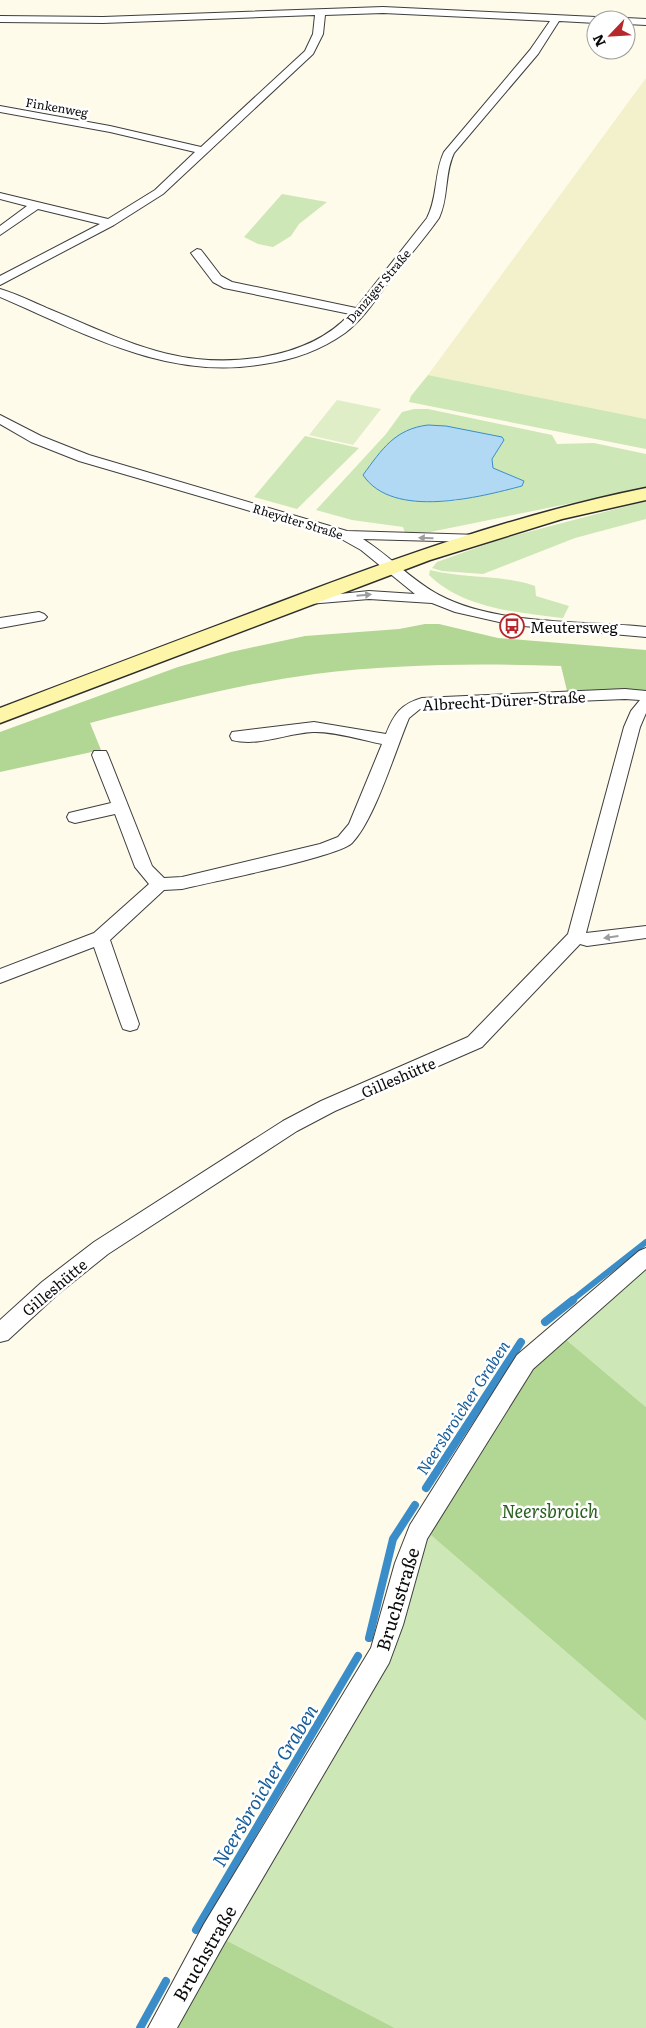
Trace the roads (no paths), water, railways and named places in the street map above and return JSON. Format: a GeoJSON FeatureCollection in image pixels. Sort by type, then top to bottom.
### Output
{"type":"FeatureCollection","features":[{"type":"Feature","properties":{"kind":"main road"},"geometry":{"type":"LineString","coordinates":[[0,716],[298,602],[475,538],[531,521],[646,494]]}},
{"type":"Feature","properties":{"kind":"street"},"geometry":{"type":"LineString","coordinates":[[0,18],[111,20],[320,12],[404,11],[586,20]]}},
{"type":"Feature","properties":{"kind":"street"},"geometry":{"type":"LineString","coordinates":[[0,281],[110,222],[158,192],[308,52],[318,34],[320,12]]}},
{"type":"Feature","properties":{"kind":"street","name":"Danziger Straße"},"geometry":{"type":"LineString","coordinates":[[0,293],[149,355],[172,360],[210,364],[259,361],[300,352],[332,336],[358,312],[435,214],[441,198],[444,163],[449,152],[534,52],[556,19]]}},
{"type":"Feature","properties":{"kind":"street","name":"Finkenweg"},"geometry":{"type":"LineString","coordinates":[[0,109],[110,129],[204,151]]}},
{"type":"Feature","properties":{"kind":"street"},"geometry":{"type":"LineString","coordinates":[[0,196],[110,222]]}},
{"type":"Feature","properties":{"kind":"street"},"geometry":{"type":"LineString","coordinates":[[0,232],[37,204]]}},
{"type":"Feature","properties":{"kind":"street"},"geometry":{"type":"LineString","coordinates":[[197,253],[218,279],[228,285],[358,312]]}},
{"type":"Feature","properties":{"kind":"street","name":"Rheydter Straße"},"geometry":{"type":"LineString","coordinates":[[0,419],[43,442],[84,458],[341,533],[367,546],[390,568],[437,600],[511,619],[646,632]]}},
{"type":"Feature","properties":{"kind":"street"},"geometry":{"type":"LineString","coordinates":[[341,533],[378,536],[475,538]]}},
{"type":"Feature","properties":{"kind":"street"},"geometry":{"type":"LineString","coordinates":[[298,602],[378,594],[437,600]]}},
{"type":"Feature","properties":{"kind":"street"},"geometry":{"type":"LineString","coordinates":[[0,623],[39,616]]}},
{"type":"Feature","properties":{"kind":"street","name":"Albrecht-Dürer-Straße"},"geometry":{"type":"LineString","coordinates":[[160,884],[182,883],[325,849],[344,841],[358,826],[391,740],[405,712],[417,704],[426,702],[625,694],[646,696]]}},
{"type":"Feature","properties":{"kind":"street","name":"Gilleshütte"},"geometry":{"type":"LineString","coordinates":[[0,1333],[50,1288],[101,1248],[290,1126],[328,1106],[471,1046],[576,937],[632,726],[639,711],[646,704]]}},
{"type":"Feature","properties":{"kind":"street"},"geometry":{"type":"LineString","coordinates":[[238,736],[273,734],[314,727],[391,740]]}},
{"type":"Feature","properties":{"kind":"street"},"geometry":{"type":"LineString","coordinates":[[0,976],[100,938],[160,884],[144,867],[100,755]]}},
{"type":"Feature","properties":{"kind":"street"},"geometry":{"type":"LineString","coordinates":[[75,817],[120,807]]}},
{"type":"Feature","properties":{"kind":"street"},"geometry":{"type":"LineString","coordinates":[[576,937],[587,940],[646,932]]}},
{"type":"Feature","properties":{"kind":"street"},"geometry":{"type":"LineString","coordinates":[[100,938],[130,1024]]}},
{"type":"Feature","properties":{"kind":"street","name":"Bruchstraße"},"geometry":{"type":"LineString","coordinates":[[162,2028],[214,1934],[380,1655],[388,1636],[408,1555],[418,1533],[493,1411],[532,1354],[646,1257]]}},
{"type":"Feature","properties":{"kind":"water"},"geometry":{"type":"Polygon","coordinates":[[[428,425],[446,426],[502,437],[504,440],[492,459],[493,468],[524,481],[522,486],[461,499],[438,502],[415,501],[395,497],[377,489],[363,475],[390,442],[407,431],[428,425]]]}},
{"type":"Feature","properties":{"kind":"waterway","name":"Neersbroicher Graben"},"geometry":{"type":"LineString","coordinates":[[571,1301],[646,1242]]}},
{"type":"Feature","properties":{"kind":"waterway","name":"Neersbroicher Graben"},"geometry":{"type":"LineString","coordinates":[[545,1322],[573,1300]]}},
{"type":"Feature","properties":{"kind":"waterway","name":"Neersbroicher Graben"},"geometry":{"type":"LineString","coordinates":[[426,1488],[521,1342]]}},
{"type":"Feature","properties":{"kind":"waterway","name":"Neersbroicher Graben"},"geometry":{"type":"LineString","coordinates":[[369,1638],[393,1539],[415,1505]]}},
{"type":"Feature","properties":{"kind":"waterway","name":"Neersbroicher Graben"},"geometry":{"type":"LineString","coordinates":[[196,1930],[358,1656]]}},
{"type":"Feature","properties":{"kind":"waterway","name":"Neersbroicher Graben"},"geometry":{"type":"LineString","coordinates":[[140,2028],[166,1981]]}},
{"type":"Feature","properties":{"kind":"place","name":"Meutersweg"},"geometry":{"type":"Point","coordinates":[512,626]}},
{"type":"Feature","properties":{"kind":"park label","name":"Neersbroich"},"geometry":{"type":"Point","coordinates":[550,1510]}}]}
